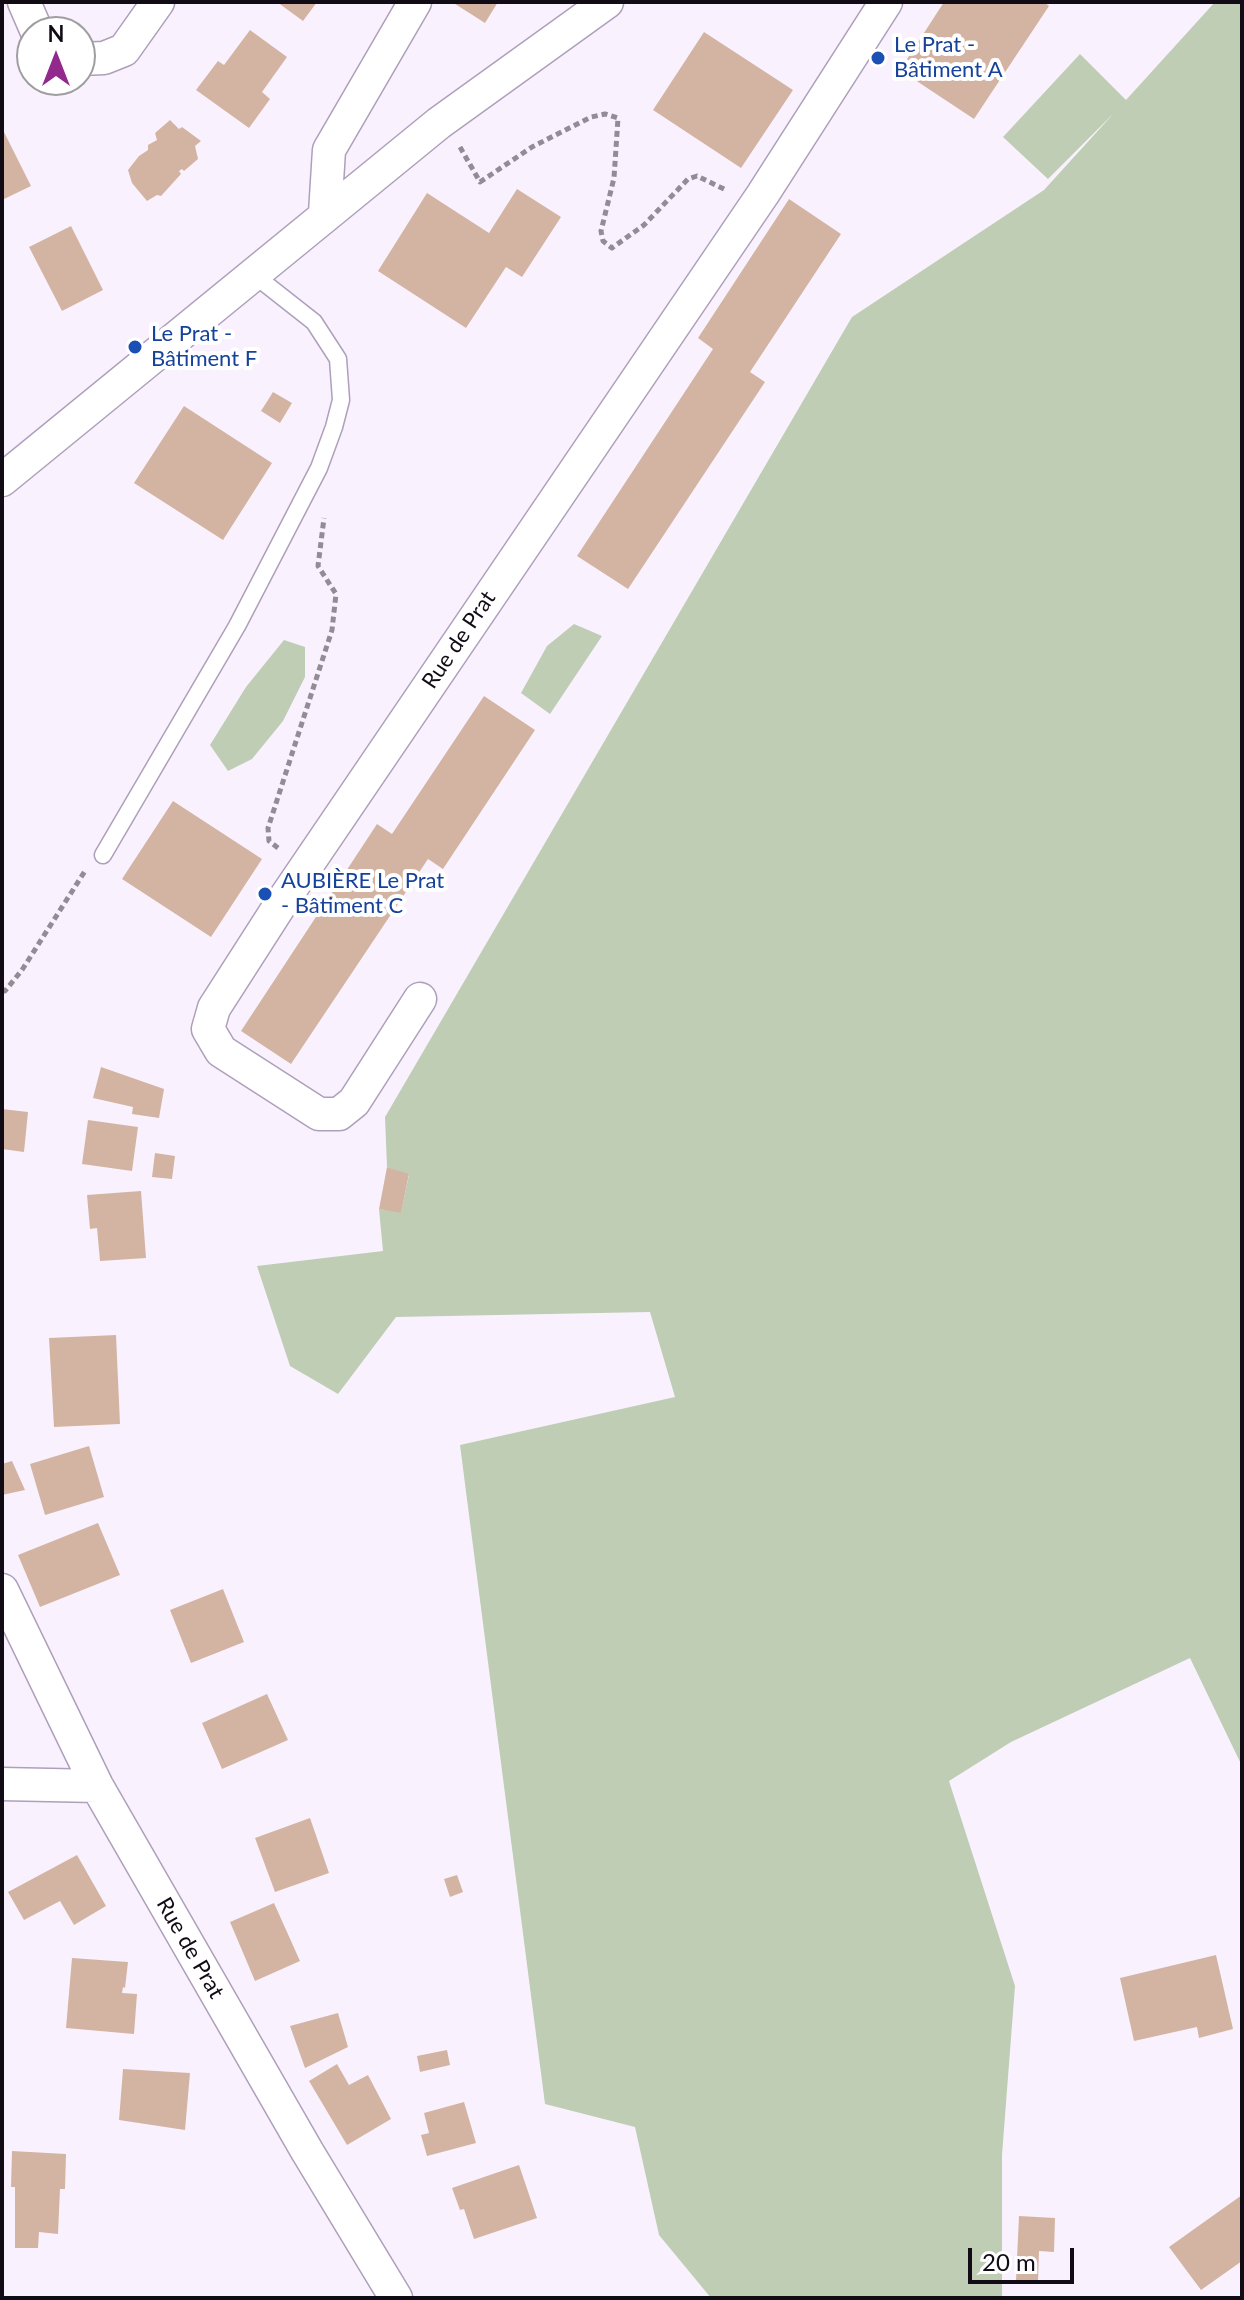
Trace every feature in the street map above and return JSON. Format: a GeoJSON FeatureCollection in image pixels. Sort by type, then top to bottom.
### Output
{"type":"FeatureCollection","features":[{"type":"Feature","properties":{"kind":"street"},"geometry":{"type":"LineString","coordinates":[[96,58],[124,50],[158,2]]}},
{"type":"Feature","properties":{"kind":"street"},"geometry":{"type":"LineString","coordinates":[[325,213],[329,150],[415,2]]}},
{"type":"Feature","properties":{"kind":"street"},"geometry":{"type":"LineString","coordinates":[[2,480],[444,118],[607,2]]}},
{"type":"Feature","properties":{"kind":"street","name":"Rue de Prat"},"geometry":{"type":"LineString","coordinates":[[420,999],[354,1102],[339,1114],[319,1114],[221,1051],[208,1029],[214,1008],[304,868],[755,205],[886,2]]}},
{"type":"Feature","properties":{"kind":"street","name":"Rue de Prat"},"geometry":{"type":"LineString","coordinates":[[2,1590],[97,1786],[307,2151],[396,2298]]}},
{"type":"Feature","properties":{"kind":"street"},"geometry":{"type":"LineString","coordinates":[[2,1784],[97,1786]]}},
{"type":"Feature","properties":{"kind":"lane"},"geometry":{"type":"LineString","coordinates":[[103,855],[237,626],[319,468],[341,400],[338,359],[314,322],[253,274]]}},
{"type":"Feature","properties":{"kind":"path"},"geometry":{"type":"LineString","coordinates":[[444,118],[480,182],[532,147],[591,117],[605,114],[618,118],[614,178],[601,231],[603,241],[612,248],[644,225],[688,179],[697,176],[755,205]]}},
{"type":"Feature","properties":{"kind":"path"},"geometry":{"type":"LineString","coordinates":[[304,868],[269,841],[268,828],[332,630],[336,594],[318,566],[329,497],[319,468]]}},
{"type":"Feature","properties":{"kind":"path"},"geometry":{"type":"LineString","coordinates":[[2,991],[22,970],[91,862],[103,855]]}},
{"type":"Feature","properties":{"kind":"green space"},"geometry":{"type":"Polygon","coordinates":[[[1215,2],[1242,2],[1242,1766],[1190,1658],[1011,1742],[949,1781],[1015,1986],[1002,2155],[1002,2298],[711,2298],[659,2235],[635,2127],[545,2104],[460,1445],[675,1397],[650,1312],[396,1317],[338,1394],[290,1366],[257,1266],[383,1251],[379,1209],[401,1212],[409,1175],[387,1167],[385,1117],[852,317],[1044,190],[1114,113],[1048,179],[1003,137],[1080,54],[1126,100],[1215,2]]]}},
{"type":"Feature","properties":{"kind":"green space"},"geometry":{"type":"Polygon","coordinates":[[[574,624],[602,636],[550,714],[521,693],[547,646],[574,624]]]}},
{"type":"Feature","properties":{"kind":"green space"},"geometry":{"type":"Polygon","coordinates":[[[284,640],[305,647],[305,677],[283,721],[252,759],[228,771],[210,745],[246,687],[284,640]]]}},
{"type":"Feature","properties":{"kind":"building"},"geometry":{"type":"Polygon","coordinates":[[[277,2],[317,2],[303,21],[277,2]]]}},
{"type":"Feature","properties":{"kind":"building"},"geometry":{"type":"Polygon","coordinates":[[[452,2],[498,2],[485,23],[452,2]]]}},
{"type":"Feature","properties":{"kind":"building"},"geometry":{"type":"Polygon","coordinates":[[[944,2],[1044,2],[1049,6],[974,119],[900,70],[944,2]]]}},
{"type":"Feature","properties":{"kind":"building"},"geometry":{"type":"Polygon","coordinates":[[[250,30],[287,57],[262,92],[270,99],[249,128],[196,90],[218,61],[224,65],[250,30]]]}},
{"type":"Feature","properties":{"kind":"building"},"geometry":{"type":"Polygon","coordinates":[[[704,32],[793,90],[741,168],[653,110],[704,32]]]}},
{"type":"Feature","properties":{"kind":"building"},"geometry":{"type":"Polygon","coordinates":[[[170,120],[179,129],[182,127],[201,141],[195,146],[198,159],[184,171],[179,171],[181,174],[161,196],[147,201],[132,183],[128,170],[148,150],[148,145],[157,140],[155,133],[170,120]]]}},
{"type":"Feature","properties":{"kind":"building"},"geometry":{"type":"Polygon","coordinates":[[[2,128],[31,186],[2,200],[2,128]]]}},
{"type":"Feature","properties":{"kind":"building"},"geometry":{"type":"Polygon","coordinates":[[[517,189],[561,217],[522,277],[506,267],[466,328],[378,271],[427,193],[489,233],[517,189]]]}},
{"type":"Feature","properties":{"kind":"building"},"geometry":{"type":"Polygon","coordinates":[[[789,199],[841,234],[750,372],[765,382],[628,589],[577,556],[713,349],[698,338],[789,199]]]}},
{"type":"Feature","properties":{"kind":"building"},"geometry":{"type":"Polygon","coordinates":[[[71,226],[103,290],[62,311],[29,247],[71,226]]]}},
{"type":"Feature","properties":{"kind":"building"},"geometry":{"type":"Polygon","coordinates":[[[273,392],[292,403],[280,423],[261,411],[273,392]]]}},
{"type":"Feature","properties":{"kind":"building"},"geometry":{"type":"Polygon","coordinates":[[[184,406],[272,463],[223,540],[134,483],[184,406]]]}},
{"type":"Feature","properties":{"kind":"building"},"geometry":{"type":"Polygon","coordinates":[[[484,696],[535,730],[443,869],[428,859],[291,1064],[241,1031],[377,824],[392,834],[484,696]]]}},
{"type":"Feature","properties":{"kind":"building"},"geometry":{"type":"Polygon","coordinates":[[[173,801],[262,859],[211,937],[122,879],[173,801]]]}},
{"type":"Feature","properties":{"kind":"building"},"geometry":{"type":"Polygon","coordinates":[[[101,1067],[164,1089],[159,1118],[132,1114],[133,1107],[93,1098],[101,1067]]]}},
{"type":"Feature","properties":{"kind":"building"},"geometry":{"type":"Polygon","coordinates":[[[2,1109],[28,1112],[24,1152],[2,1149],[2,1109]]]}},
{"type":"Feature","properties":{"kind":"building"},"geometry":{"type":"Polygon","coordinates":[[[88,1120],[138,1127],[132,1171],[82,1164],[88,1120]]]}},
{"type":"Feature","properties":{"kind":"building"},"geometry":{"type":"Polygon","coordinates":[[[155,1153],[175,1156],[172,1179],[152,1177],[155,1153]]]}},
{"type":"Feature","properties":{"kind":"building"},"geometry":{"type":"Polygon","coordinates":[[[387,1167],[409,1174],[401,1213],[379,1209],[387,1167]]]}},
{"type":"Feature","properties":{"kind":"building"},"geometry":{"type":"Polygon","coordinates":[[[141,1191],[146,1258],[100,1261],[97,1228],[90,1229],[87,1195],[141,1191]]]}},
{"type":"Feature","properties":{"kind":"building"},"geometry":{"type":"Polygon","coordinates":[[[116,1335],[120,1424],[54,1427],[49,1338],[116,1335]]]}},
{"type":"Feature","properties":{"kind":"building"},"geometry":{"type":"Polygon","coordinates":[[[89,1446],[104,1497],[45,1515],[30,1464],[89,1446]]]}},
{"type":"Feature","properties":{"kind":"building"},"geometry":{"type":"Polygon","coordinates":[[[12,1461],[25,1490],[2,1495],[2,1464],[12,1461]]]}},
{"type":"Feature","properties":{"kind":"building"},"geometry":{"type":"Polygon","coordinates":[[[98,1523],[120,1575],[40,1607],[18,1555],[98,1523]]]}},
{"type":"Feature","properties":{"kind":"building"},"geometry":{"type":"Polygon","coordinates":[[[223,1589],[244,1642],[191,1663],[170,1610],[223,1589]]]}},
{"type":"Feature","properties":{"kind":"building"},"geometry":{"type":"Polygon","coordinates":[[[267,1694],[288,1740],[222,1769],[202,1723],[267,1694]]]}},
{"type":"Feature","properties":{"kind":"building"},"geometry":{"type":"Polygon","coordinates":[[[310,1818],[329,1873],[275,1892],[255,1838],[310,1818]]]}},
{"type":"Feature","properties":{"kind":"building"},"geometry":{"type":"Polygon","coordinates":[[[77,1855],[106,1906],[74,1925],[60,1901],[24,1920],[8,1892],[77,1855]]]}},
{"type":"Feature","properties":{"kind":"building"},"geometry":{"type":"Polygon","coordinates":[[[457,1875],[463,1892],[450,1897],[444,1879],[457,1875]]]}},
{"type":"Feature","properties":{"kind":"building"},"geometry":{"type":"Polygon","coordinates":[[[274,1903],[300,1961],[255,1981],[230,1922],[274,1903]]]}},
{"type":"Feature","properties":{"kind":"building"},"geometry":{"type":"Polygon","coordinates":[[[1216,1955],[1233,2029],[1199,2038],[1197,2027],[1134,2041],[1120,1978],[1216,1955]]]}},
{"type":"Feature","properties":{"kind":"building"},"geometry":{"type":"Polygon","coordinates":[[[72,1958],[128,1962],[122,1993],[137,1994],[134,2034],[66,2028],[72,1958]]]}},
{"type":"Feature","properties":{"kind":"building"},"geometry":{"type":"Polygon","coordinates":[[[338,2013],[348,2047],[305,2068],[290,2026],[338,2013]]]}},
{"type":"Feature","properties":{"kind":"building"},"geometry":{"type":"Polygon","coordinates":[[[447,2050],[450,2065],[420,2072],[417,2056],[447,2050]]]}},
{"type":"Feature","properties":{"kind":"building"},"geometry":{"type":"Polygon","coordinates":[[[337,2064],[349,2085],[368,2075],[391,2119],[347,2145],[309,2081],[337,2064]]]}},
{"type":"Feature","properties":{"kind":"building"},"geometry":{"type":"Polygon","coordinates":[[[123,2069],[190,2073],[185,2130],[119,2120],[123,2069]]]}},
{"type":"Feature","properties":{"kind":"building"},"geometry":{"type":"Polygon","coordinates":[[[464,2102],[476,2143],[427,2156],[421,2135],[429,2133],[424,2113],[464,2102]]]}},
{"type":"Feature","properties":{"kind":"building"},"geometry":{"type":"Polygon","coordinates":[[[12,2151],[66,2154],[65,2189],[60,2189],[58,2234],[39,2232],[38,2248],[15,2248],[12,2151]]]}},
{"type":"Feature","properties":{"kind":"building"},"geometry":{"type":"Polygon","coordinates":[[[519,2165],[537,2218],[474,2239],[464,2209],[460,2210],[452,2188],[519,2165]]]}},
{"type":"Feature","properties":{"kind":"building"},"geometry":{"type":"Polygon","coordinates":[[[1242,2195],[1242,2261],[1201,2290],[1169,2247],[1242,2195]]]}},
{"type":"Feature","properties":{"kind":"building"},"geometry":{"type":"Polygon","coordinates":[[[1019,2216],[1055,2218],[1054,2252],[1039,2251],[1038,2282],[1016,2280],[1019,2216]]]}},
{"type":"Feature","properties":{"kind":"place","name":"Le Prat - Bâtiment A"},"geometry":{"type":"Point","coordinates":[878,58]}},
{"type":"Feature","properties":{"kind":"place","name":"Le Prat - Bâtiment F"},"geometry":{"type":"Point","coordinates":[135,347]}},
{"type":"Feature","properties":{"kind":"place","name":"AUBIÈRE Le Prat - Bâtiment C"},"geometry":{"type":"Point","coordinates":[265,894]}}]}
